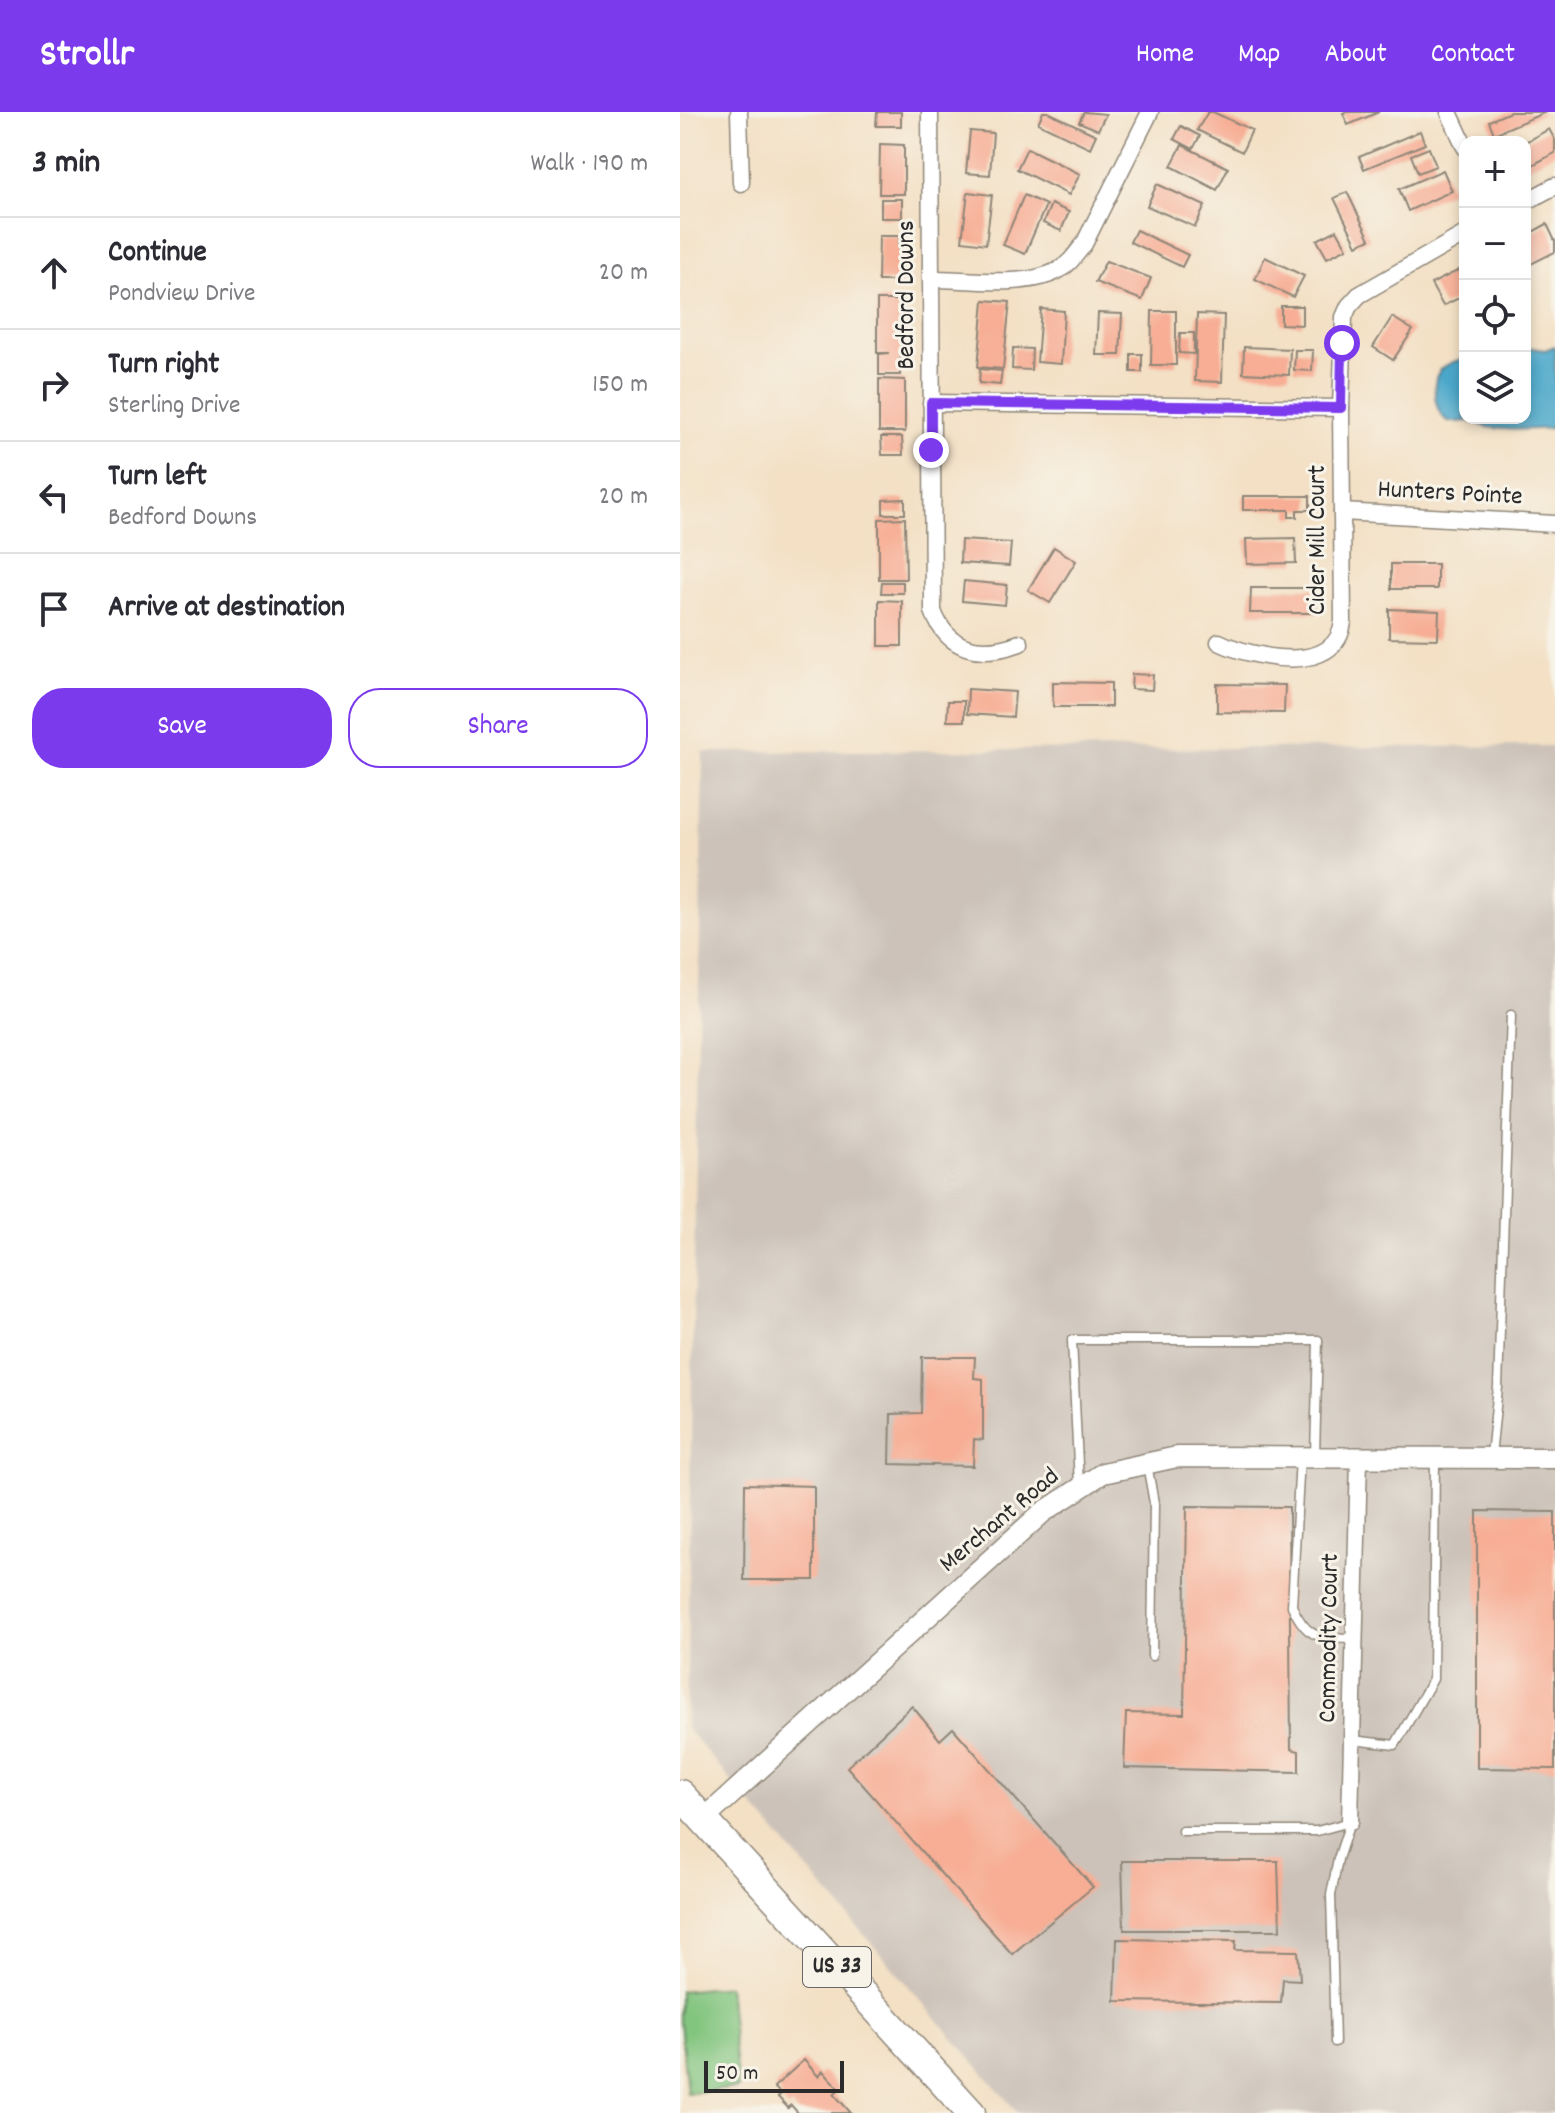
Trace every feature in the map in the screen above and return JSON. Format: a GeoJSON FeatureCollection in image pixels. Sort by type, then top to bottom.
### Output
{"type":"FeatureCollection","features":[{"type":"Feature","properties":{"kind":"highway","name":"US 33"},"geometry":{"type":"LineString","coordinates":[[680,1794],[971,2113]]}},
{"type":"Feature","properties":{"kind":"street"},"geometry":{"type":"LineString","coordinates":[[739,112],[741,183]]}},
{"type":"Feature","properties":{"kind":"street","name":"Bedford Downs"},"geometry":{"type":"LineString","coordinates":[[930,112],[931,600],[936,620],[945,634],[958,645],[972,650],[992,651],[1020,643]]}},
{"type":"Feature","properties":{"kind":"street"},"geometry":{"type":"LineString","coordinates":[[931,279],[1028,279],[1058,271],[1072,261],[1084,244],[1150,112]]}},
{"type":"Feature","properties":{"kind":"street"},"geometry":{"type":"LineString","coordinates":[[1449,112],[1460,136]]}},
{"type":"Feature","properties":{"kind":"street"},"geometry":{"type":"LineString","coordinates":[[1531,199],[1555,186]]}},
{"type":"Feature","properties":{"kind":"street","name":"Cider Mill Court"},"geometry":{"type":"LineString","coordinates":[[1219,642],[1244,653],[1297,657],[1317,656],[1337,642],[1343,621],[1341,408],[1344,317],[1359,295],[1459,237]]}},
{"type":"Feature","properties":{"kind":"street"},"geometry":{"type":"LineString","coordinates":[[931,403],[1341,408]]}},
{"type":"Feature","properties":{"kind":"street","name":"Hunters Pointe"},"geometry":{"type":"LineString","coordinates":[[1342,512],[1555,524]]}},
{"type":"Feature","properties":{"kind":"street","name":"Commodity Court"},"geometry":{"type":"LineString","coordinates":[[1350,1822],[1359,1456]]}},
{"type":"Feature","properties":{"kind":"street","name":"Merchant Road"},"geometry":{"type":"LineString","coordinates":[[703,1820],[1042,1513],[1103,1473],[1177,1457],[1555,1458]]}},
{"type":"Feature","properties":{"kind":"lane"},"geometry":{"type":"LineString","coordinates":[[1491,1457],[1498,1387],[1511,1015]]}},
{"type":"Feature","properties":{"kind":"lane"},"geometry":{"type":"LineString","coordinates":[[1079,1489],[1072,1340],[1318,1340],[1308,1456],[1298,1500],[1292,1606],[1302,1627],[1318,1637],[1354,1638]]}},
{"type":"Feature","properties":{"kind":"lane"},"geometry":{"type":"LineString","coordinates":[[1352,1740],[1395,1745],[1433,1679],[1435,1457]]}},
{"type":"Feature","properties":{"kind":"lane"},"geometry":{"type":"LineString","coordinates":[[1147,1463],[1154,1503],[1152,1656]]}},
{"type":"Feature","properties":{"kind":"lane"},"geometry":{"type":"LineString","coordinates":[[1182,1831],[1317,1831],[1350,1822]]}},
{"type":"Feature","properties":{"kind":"lane"},"geometry":{"type":"LineString","coordinates":[[1335,2042],[1331,1895],[1350,1822]]}},
{"type":"Feature","properties":{"kind":"shaded area"},"geometry":{"type":"Polygon","coordinates":[[[1555,746],[1555,2113],[1018,2113],[686,1728],[703,752],[1555,746]]]}},
{"type":"Feature","properties":{"kind":"green space"},"geometry":{"type":"Polygon","coordinates":[[[728,1986],[738,2088],[687,2093],[680,1991],[728,1986]]]}},
{"type":"Feature","properties":{"kind":"water"},"geometry":{"type":"Polygon","coordinates":[[[1555,346],[1555,428],[1495,428],[1479,424],[1531,424],[1531,348],[1545,350],[1555,346]]]}},
{"type":"Feature","properties":{"kind":"water"},"geometry":{"type":"Polygon","coordinates":[[[1459,360],[1459,422],[1445,419],[1436,403],[1436,378],[1449,364],[1459,360]]]}},
{"type":"Feature","properties":{"kind":"building"},"geometry":{"type":"Polygon","coordinates":[[[877,112],[901,112],[901,126],[876,126],[877,112]]]}},
{"type":"Feature","properties":{"kind":"building"},"geometry":{"type":"Polygon","coordinates":[[[1043,112],[1096,135],[1090,148],[1038,123],[1043,112]]]}},
{"type":"Feature","properties":{"kind":"building"},"geometry":{"type":"Polygon","coordinates":[[[1084,112],[1106,114],[1098,130],[1079,122],[1084,112]]]}},
{"type":"Feature","properties":{"kind":"building"},"geometry":{"type":"Polygon","coordinates":[[[1208,112],[1252,130],[1242,152],[1197,130],[1208,112]]]}},
{"type":"Feature","properties":{"kind":"building"},"geometry":{"type":"Polygon","coordinates":[[[1345,112],[1379,112],[1348,125],[1345,112]]]}},
{"type":"Feature","properties":{"kind":"building"},"geometry":{"type":"Polygon","coordinates":[[[1510,112],[1546,112],[1494,134],[1489,121],[1510,112]]]}},
{"type":"Feature","properties":{"kind":"building"},"geometry":{"type":"Polygon","coordinates":[[[1181,126],[1200,136],[1193,149],[1174,139],[1181,126]]]}},
{"type":"Feature","properties":{"kind":"building"},"geometry":{"type":"Polygon","coordinates":[[[1549,129],[1555,140],[1555,153],[1531,166],[1531,139],[1549,129]]]}},
{"type":"Feature","properties":{"kind":"building"},"geometry":{"type":"Polygon","coordinates":[[[970,131],[993,133],[990,175],[966,173],[970,131]]]}},
{"type":"Feature","properties":{"kind":"building"},"geometry":{"type":"Polygon","coordinates":[[[1420,131],[1425,144],[1364,169],[1359,157],[1420,131]]]}},
{"type":"Feature","properties":{"kind":"building"},"geometry":{"type":"Polygon","coordinates":[[[880,144],[904,145],[904,194],[879,194],[880,144]]]}},
{"type":"Feature","properties":{"kind":"building"},"geometry":{"type":"Polygon","coordinates":[[[1182,145],[1228,168],[1217,190],[1171,166],[1182,145]]]}},
{"type":"Feature","properties":{"kind":"building"},"geometry":{"type":"Polygon","coordinates":[[[1027,148],[1080,174],[1069,195],[1017,169],[1027,148]]]}},
{"type":"Feature","properties":{"kind":"building"},"geometry":{"type":"Polygon","coordinates":[[[1429,148],[1436,166],[1418,173],[1411,155],[1429,148]]]}},
{"type":"Feature","properties":{"kind":"building"},"geometry":{"type":"Polygon","coordinates":[[[1443,170],[1452,191],[1408,211],[1399,189],[1443,170]]]}},
{"type":"Feature","properties":{"kind":"building"},"geometry":{"type":"Polygon","coordinates":[[[1157,184],[1205,206],[1195,227],[1147,206],[1157,184]]]}},
{"type":"Feature","properties":{"kind":"building"},"geometry":{"type":"Polygon","coordinates":[[[968,192],[992,195],[986,244],[962,241],[968,192]]]}},
{"type":"Feature","properties":{"kind":"building"},"geometry":{"type":"Polygon","coordinates":[[[1347,192],[1370,239],[1357,245],[1334,198],[1347,192]]]}},
{"type":"Feature","properties":{"kind":"building"},"geometry":{"type":"Polygon","coordinates":[[[1024,195],[1046,205],[1025,254],[1003,245],[1024,195]]]}},
{"type":"Feature","properties":{"kind":"building"},"geometry":{"type":"Polygon","coordinates":[[[881,199],[902,199],[902,218],[881,218],[881,199]]]}},
{"type":"Feature","properties":{"kind":"building"},"geometry":{"type":"Polygon","coordinates":[[[1051,204],[1069,212],[1061,231],[1043,223],[1051,204]]]}},
{"type":"Feature","properties":{"kind":"building"},"geometry":{"type":"Polygon","coordinates":[[[1547,224],[1555,241],[1555,252],[1531,264],[1531,233],[1547,224]]]}},
{"type":"Feature","properties":{"kind":"building"},"geometry":{"type":"Polygon","coordinates":[[[1136,230],[1188,255],[1182,267],[1130,242],[1136,230]]]}},
{"type":"Feature","properties":{"kind":"building"},"geometry":{"type":"Polygon","coordinates":[[[1337,230],[1347,248],[1327,258],[1317,240],[1337,230]]]}},
{"type":"Feature","properties":{"kind":"building"},"geometry":{"type":"Polygon","coordinates":[[[879,236],[899,236],[899,281],[878,281],[879,236]]]}},
{"type":"Feature","properties":{"kind":"building"},"geometry":{"type":"Polygon","coordinates":[[[1265,257],[1304,276],[1293,297],[1255,279],[1265,257]]]}},
{"type":"Feature","properties":{"kind":"building"},"geometry":{"type":"Polygon","coordinates":[[[1106,261],[1151,278],[1142,300],[1095,282],[1106,261]]]}},
{"type":"Feature","properties":{"kind":"building"},"geometry":{"type":"Polygon","coordinates":[[[1459,270],[1459,298],[1443,306],[1431,284],[1459,270]]]}},
{"type":"Feature","properties":{"kind":"building"},"geometry":{"type":"Polygon","coordinates":[[[877,300],[903,300],[900,375],[879,375],[879,354],[889,353],[877,353],[877,300]]]}},
{"type":"Feature","properties":{"kind":"building"},"geometry":{"type":"Polygon","coordinates":[[[984,300],[1010,302],[1003,369],[978,367],[984,300]]]}},
{"type":"Feature","properties":{"kind":"building"},"geometry":{"type":"Polygon","coordinates":[[[1281,306],[1302,306],[1302,325],[1281,324],[1281,306]]]}},
{"type":"Feature","properties":{"kind":"building"},"geometry":{"type":"Polygon","coordinates":[[[1041,309],[1064,311],[1061,364],[1037,362],[1041,309]]]}},
{"type":"Feature","properties":{"kind":"building"},"geometry":{"type":"Polygon","coordinates":[[[1152,311],[1176,311],[1176,365],[1151,365],[1152,311]]]}},
{"type":"Feature","properties":{"kind":"building"},"geometry":{"type":"Polygon","coordinates":[[[1098,313],[1122,314],[1120,355],[1096,355],[1098,313]]]}},
{"type":"Feature","properties":{"kind":"building"},"geometry":{"type":"Polygon","coordinates":[[[1197,314],[1224,315],[1222,382],[1195,381],[1197,314]]]}},
{"type":"Feature","properties":{"kind":"building"},"geometry":{"type":"Polygon","coordinates":[[[1392,317],[1413,330],[1393,360],[1373,347],[1392,317]]]}},
{"type":"Feature","properties":{"kind":"building"},"geometry":{"type":"Polygon","coordinates":[[[1180,333],[1194,333],[1194,354],[1179,353],[1180,333]]]}},
{"type":"Feature","properties":{"kind":"building"},"geometry":{"type":"Polygon","coordinates":[[[1244,347],[1290,349],[1289,375],[1243,373],[1244,347]]]}},
{"type":"Feature","properties":{"kind":"building"},"geometry":{"type":"Polygon","coordinates":[[[1013,348],[1032,349],[1031,370],[1012,369],[1013,348]]]}},
{"type":"Feature","properties":{"kind":"building"},"geometry":{"type":"Polygon","coordinates":[[[1295,350],[1313,350],[1312,371],[1294,370],[1295,350]]]}},
{"type":"Feature","properties":{"kind":"building"},"geometry":{"type":"Polygon","coordinates":[[[1131,354],[1142,354],[1142,372],[1131,372],[1131,354]]]}},
{"type":"Feature","properties":{"kind":"building"},"geometry":{"type":"Polygon","coordinates":[[[980,369],[1002,371],[1000,385],[979,383],[980,369]]]}},
{"type":"Feature","properties":{"kind":"building"},"geometry":{"type":"Polygon","coordinates":[[[879,379],[905,380],[905,432],[879,432],[879,379]]]}},
{"type":"Feature","properties":{"kind":"building"},"geometry":{"type":"Polygon","coordinates":[[[881,437],[902,437],[903,455],[882,455],[881,437]]]}},
{"type":"Feature","properties":{"kind":"building"},"geometry":{"type":"Polygon","coordinates":[[[1243,496],[1310,496],[1310,510],[1297,510],[1297,517],[1289,517],[1289,510],[1243,510],[1243,496]]]}},
{"type":"Feature","properties":{"kind":"building"},"geometry":{"type":"Polygon","coordinates":[[[905,499],[905,514],[883,514],[883,500],[905,499]]]}},
{"type":"Feature","properties":{"kind":"building"},"geometry":{"type":"Polygon","coordinates":[[[905,518],[906,579],[879,579],[879,519],[905,518]]]}},
{"type":"Feature","properties":{"kind":"building"},"geometry":{"type":"Polygon","coordinates":[[[1295,538],[1296,563],[1247,564],[1246,539],[1295,538]]]}},
{"type":"Feature","properties":{"kind":"building"},"geometry":{"type":"Polygon","coordinates":[[[961,540],[1011,543],[1009,566],[960,563],[961,540]]]}},
{"type":"Feature","properties":{"kind":"building"},"geometry":{"type":"Polygon","coordinates":[[[1054,547],[1076,561],[1050,603],[1028,590],[1054,547]]]}},
{"type":"Feature","properties":{"kind":"building"},"geometry":{"type":"Polygon","coordinates":[[[1391,564],[1437,564],[1437,589],[1391,589],[1391,564]]]}},
{"type":"Feature","properties":{"kind":"building"},"geometry":{"type":"Polygon","coordinates":[[[964,581],[1007,585],[1005,605],[962,601],[964,581]]]}},
{"type":"Feature","properties":{"kind":"building"},"geometry":{"type":"Polygon","coordinates":[[[882,582],[903,582],[903,593],[881,593],[882,582]]]}},
{"type":"Feature","properties":{"kind":"building"},"geometry":{"type":"Polygon","coordinates":[[[1251,588],[1316,588],[1316,613],[1250,613],[1251,588]]]}},
{"type":"Feature","properties":{"kind":"building"},"geometry":{"type":"Polygon","coordinates":[[[879,600],[902,601],[902,646],[879,646],[879,600]]]}},
{"type":"Feature","properties":{"kind":"building"},"geometry":{"type":"Polygon","coordinates":[[[1389,609],[1439,611],[1438,639],[1389,638],[1389,609]]]}},
{"type":"Feature","properties":{"kind":"building"},"geometry":{"type":"Polygon","coordinates":[[[1132,674],[1153,675],[1152,690],[1131,689],[1132,674]]]}},
{"type":"Feature","properties":{"kind":"building"},"geometry":{"type":"Polygon","coordinates":[[[1053,682],[1111,683],[1111,707],[1053,707],[1053,682]]]}},
{"type":"Feature","properties":{"kind":"building"},"geometry":{"type":"Polygon","coordinates":[[[1217,684],[1285,685],[1284,713],[1217,712],[1217,684]]]}},
{"type":"Feature","properties":{"kind":"building"},"geometry":{"type":"Polygon","coordinates":[[[968,689],[1015,692],[1013,717],[967,714],[968,689]]]}},
{"type":"Feature","properties":{"kind":"building"},"geometry":{"type":"Polygon","coordinates":[[[948,701],[964,701],[964,721],[947,721],[948,701]]]}},
{"type":"Feature","properties":{"kind":"building"},"geometry":{"type":"Polygon","coordinates":[[[922,1357],[975,1357],[974,1378],[983,1379],[983,1440],[974,1439],[973,1466],[890,1464],[891,1414],[921,1413],[922,1357]]]}},
{"type":"Feature","properties":{"kind":"building"},"geometry":{"type":"Polygon","coordinates":[[[745,1484],[814,1486],[814,1580],[744,1580],[745,1484]]]}},
{"type":"Feature","properties":{"kind":"building"},"geometry":{"type":"Polygon","coordinates":[[[1187,1506],[1289,1507],[1291,1749],[1299,1751],[1299,1772],[1124,1768],[1126,1713],[1184,1714],[1187,1506]]]}},
{"type":"Feature","properties":{"kind":"building"},"geometry":{"type":"Polygon","coordinates":[[[1477,1511],[1555,1512],[1555,1769],[1477,1768],[1477,1511]]]}},
{"type":"Feature","properties":{"kind":"building"},"geometry":{"type":"Polygon","coordinates":[[[912,1706],[940,1740],[953,1728],[1093,1887],[1012,1954],[847,1767],[912,1706]]]}},
{"type":"Feature","properties":{"kind":"building"},"geometry":{"type":"Polygon","coordinates":[[[1122,1861],[1278,1861],[1280,1930],[1124,1930],[1122,1861]]]}},
{"type":"Feature","properties":{"kind":"building"},"geometry":{"type":"Polygon","coordinates":[[[1117,1939],[1236,1941],[1235,1950],[1298,1951],[1300,1980],[1283,1979],[1281,2003],[1115,2001],[1117,1939]]]}},
{"type":"Feature","properties":{"kind":"building"},"geometry":{"type":"Polygon","coordinates":[[[804,2060],[818,2076],[823,2071],[839,2089],[834,2094],[851,2113],[798,2113],[778,2097],[781,2094],[774,2087],[804,2060]]]}},
{"type":"Feature","properties":{"kind":"route"},"geometry":{"type":"LineString","coordinates":[[931,450],[931,403],[1341,408],[1342,343]]}}]}
